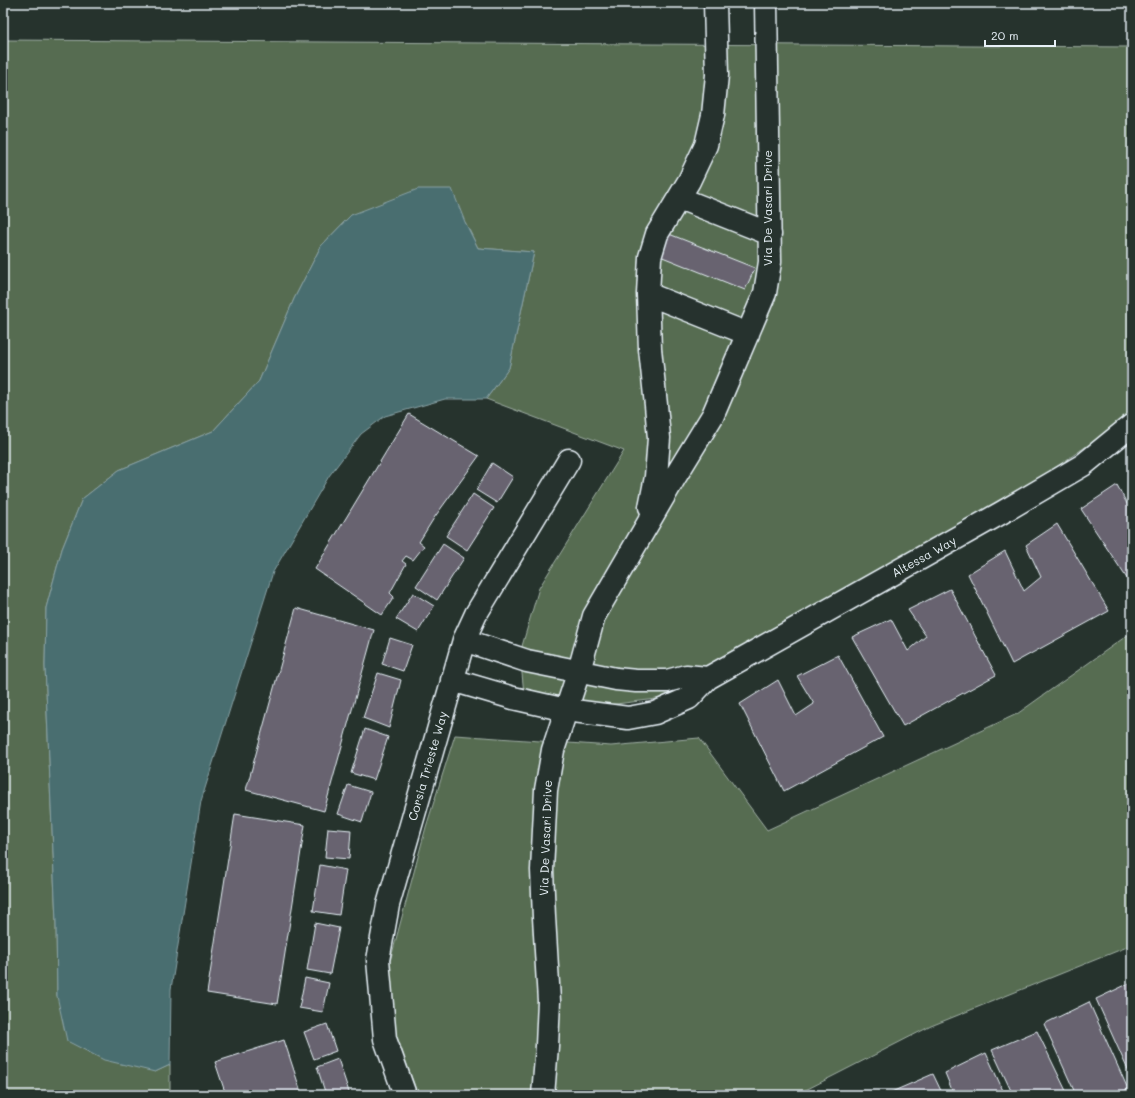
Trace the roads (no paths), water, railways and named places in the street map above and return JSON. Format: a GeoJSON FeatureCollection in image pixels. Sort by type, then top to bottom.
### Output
{"type":"FeatureCollection","features":[{"type":"Feature","properties":{"kind":"street","name":"Via De Vasari Drive"},"geometry":{"type":"LineString","coordinates":[[645,528],[656,477],[659,438],[650,349],[648,294],[650,257],[656,234],[689,181],[706,144],[713,115],[717,75],[715,3]]}},
{"type":"Feature","properties":{"kind":"street","name":"Via De Vasari Drive"},"geometry":{"type":"LineString","coordinates":[[542,1095],[547,1046],[549,1001],[542,870],[546,790],[553,750],[579,671],[594,616],[713,415],[765,293],[770,262],[766,3]]}},
{"type":"Feature","properties":{"kind":"street"},"geometry":{"type":"LineString","coordinates":[[679,198],[770,234]]}},
{"type":"Feature","properties":{"kind":"street"},"geometry":{"type":"LineString","coordinates":[[648,294],[748,334]]}},
{"type":"Feature","properties":{"kind":"street","name":"Altessa Way"},"geometry":{"type":"LineString","coordinates":[[452,680],[513,698],[566,710],[628,718],[655,713],[689,698],[708,678],[1001,513],[1083,465],[1132,425]]}},
{"type":"Feature","properties":{"kind":"street","name":"Corsia Trieste Way"},"geometry":{"type":"LineString","coordinates":[[405,1095],[385,1039],[378,960],[388,905],[464,640],[476,614],[569,460]]}},
{"type":"Feature","properties":{"kind":"street"},"geometry":{"type":"LineString","coordinates":[[464,640],[527,662],[616,679],[636,681],[667,681],[686,676],[708,678]]}},
{"type":"Feature","properties":{"kind":"water"},"geometry":{"type":"Polygon","coordinates":[[[418,189],[452,189],[465,222],[478,248],[534,252],[509,368],[486,399],[445,399],[385,416],[361,434],[329,476],[273,572],[201,801],[171,989],[170,1065],[155,1072],[104,1060],[67,1041],[57,996],[56,922],[45,666],[46,608],[62,549],[82,499],[119,470],[213,431],[259,381],[294,299],[321,246],[351,215],[418,189]]]}}]}
